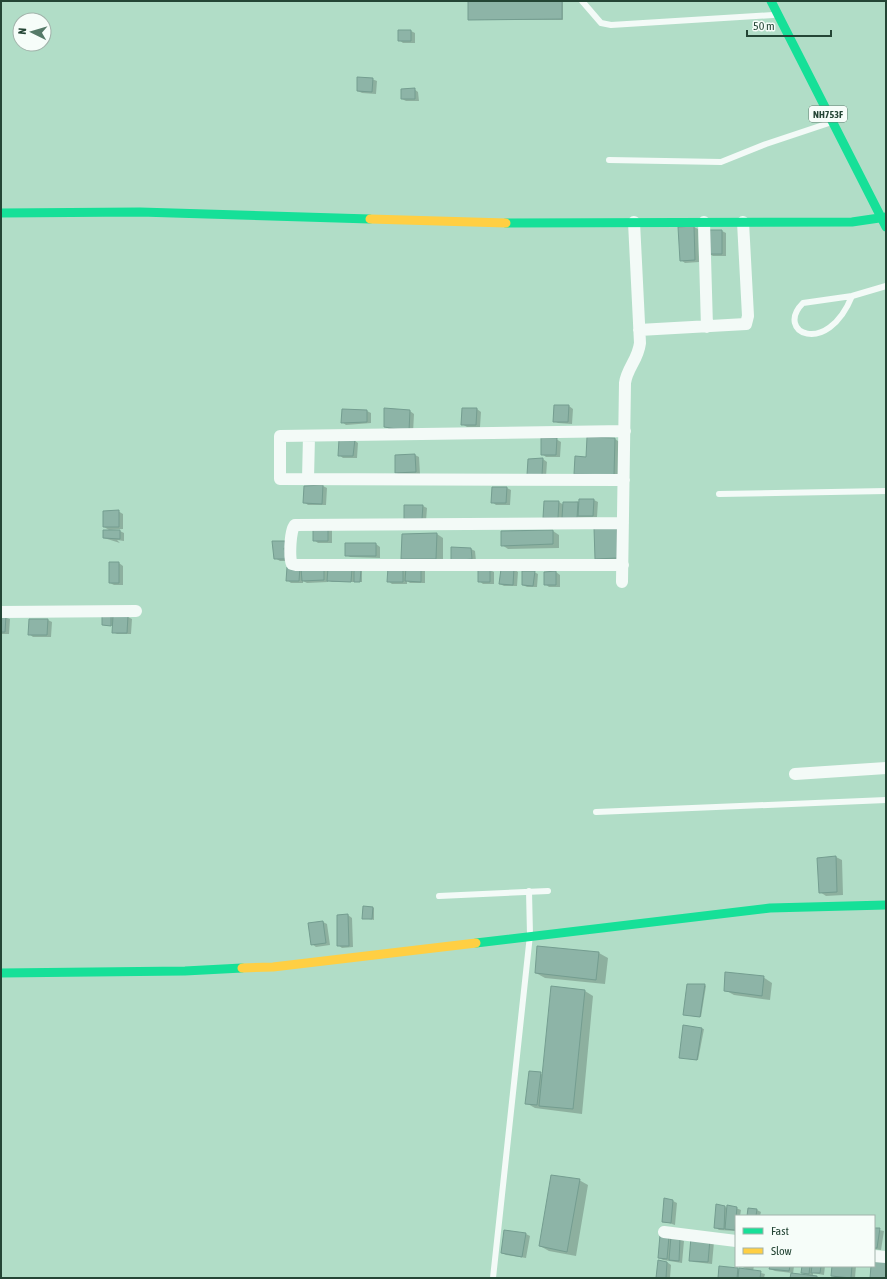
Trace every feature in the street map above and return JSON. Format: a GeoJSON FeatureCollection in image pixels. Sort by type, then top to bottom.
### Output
{"type":"FeatureCollection","features":[{"type":"Feature","properties":{"kind":"main road","name":"NH753F"},"geometry":{"type":"LineString","coordinates":[[771,1],[832,122],[885,221]]}},
{"type":"Feature","properties":{"kind":"main road"},"geometry":{"type":"LineString","coordinates":[[1,213],[140,212],[461,223],[885,221]]}},
{"type":"Feature","properties":{"kind":"main road"},"geometry":{"type":"LineString","coordinates":[[1,973],[185,971],[273,967],[530,935],[770,908],[886,905]]}},
{"type":"Feature","properties":{"kind":"street"},"geometry":{"type":"LineString","coordinates":[[622,582],[626,375],[639,352],[634,222]]}},
{"type":"Feature","properties":{"kind":"street"},"geometry":{"type":"LineString","coordinates":[[704,222],[707,327]]}},
{"type":"Feature","properties":{"kind":"street"},"geometry":{"type":"LineString","coordinates":[[639,330],[746,324],[748,320],[743,222]]}},
{"type":"Feature","properties":{"kind":"street"},"geometry":{"type":"LineString","coordinates":[[624,480],[280,479],[280,436],[625,431]]}},
{"type":"Feature","properties":{"kind":"street"},"geometry":{"type":"LineString","coordinates":[[308,479],[309,436]]}},
{"type":"Feature","properties":{"kind":"street"},"geometry":{"type":"LineString","coordinates":[[623,523],[295,525],[292,529],[290,559],[292,564],[296,565],[623,565]]}},
{"type":"Feature","properties":{"kind":"street"},"geometry":{"type":"LineString","coordinates":[[1,612],[136,611]]}},
{"type":"Feature","properties":{"kind":"street"},"geometry":{"type":"LineString","coordinates":[[795,774],[886,768]]}},
{"type":"Feature","properties":{"kind":"street"},"geometry":{"type":"LineString","coordinates":[[664,1232],[735,1240]]}},
{"type":"Feature","properties":{"kind":"street"},"geometry":{"type":"LineString","coordinates":[[875,1256],[886,1257]]}},
{"type":"Feature","properties":{"kind":"lane"},"geometry":{"type":"LineString","coordinates":[[582,1],[601,23],[611,25],[778,15]]}},
{"type":"Feature","properties":{"kind":"lane"},"geometry":{"type":"LineString","coordinates":[[609,160],[721,162],[766,144],[832,122]]}},
{"type":"Feature","properties":{"kind":"lane"},"geometry":{"type":"LineString","coordinates":[[852,296],[846,311],[837,322],[826,331],[807,335],[800,332],[794,316],[798,308],[803,303],[852,296],[886,286]]}},
{"type":"Feature","properties":{"kind":"lane"},"geometry":{"type":"LineString","coordinates":[[719,494],[886,491]]}},
{"type":"Feature","properties":{"kind":"lane"},"geometry":{"type":"LineString","coordinates":[[596,812],[886,800]]}},
{"type":"Feature","properties":{"kind":"lane"},"geometry":{"type":"LineString","coordinates":[[439,896],[548,890]]}},
{"type":"Feature","properties":{"kind":"lane"},"geometry":{"type":"LineString","coordinates":[[492,1278],[530,935],[529,892]]}},
{"type":"Feature","properties":{"kind":"building"},"geometry":{"type":"Polygon","coordinates":[[[468,1],[562,1],[562,19],[468,20],[468,1]]]}},
{"type":"Feature","properties":{"kind":"building"},"geometry":{"type":"Polygon","coordinates":[[[398,30],[411,30],[411,41],[398,41],[398,30]]]}},
{"type":"Feature","properties":{"kind":"building"},"geometry":{"type":"Polygon","coordinates":[[[357,77],[373,78],[372,92],[357,91],[357,77]]]}},
{"type":"Feature","properties":{"kind":"building"},"geometry":{"type":"Polygon","coordinates":[[[415,88],[415,99],[401,99],[401,89],[415,88]]]}},
{"type":"Feature","properties":{"kind":"building"},"geometry":{"type":"Polygon","coordinates":[[[694,226],[695,260],[680,261],[678,227],[694,226]]]}},
{"type":"Feature","properties":{"kind":"building"},"geometry":{"type":"Polygon","coordinates":[[[708,230],[722,230],[722,254],[708,254],[708,230]]]}},
{"type":"Feature","properties":{"kind":"building"},"geometry":{"type":"Polygon","coordinates":[[[554,405],[569,405],[568,422],[553,422],[554,405]]]}},
{"type":"Feature","properties":{"kind":"building"},"geometry":{"type":"Polygon","coordinates":[[[384,408],[410,410],[409,431],[384,427],[384,408]]]}},
{"type":"Feature","properties":{"kind":"building"},"geometry":{"type":"Polygon","coordinates":[[[462,408],[477,408],[476,425],[461,425],[462,408]]]}},
{"type":"Feature","properties":{"kind":"building"},"geometry":{"type":"Polygon","coordinates":[[[342,409],[367,410],[367,422],[341,423],[342,409]]]}},
{"type":"Feature","properties":{"kind":"building"},"geometry":{"type":"Polygon","coordinates":[[[587,437],[615,438],[614,475],[574,474],[575,456],[586,457],[587,437]]]}},
{"type":"Feature","properties":{"kind":"building"},"geometry":{"type":"Polygon","coordinates":[[[541,438],[557,438],[556,455],[541,455],[541,438]]]}},
{"type":"Feature","properties":{"kind":"building"},"geometry":{"type":"Polygon","coordinates":[[[339,439],[355,439],[353,456],[338,456],[339,439]]]}},
{"type":"Feature","properties":{"kind":"building"},"geometry":{"type":"Polygon","coordinates":[[[415,454],[416,472],[395,473],[395,455],[415,454]]]}},
{"type":"Feature","properties":{"kind":"building"},"geometry":{"type":"Polygon","coordinates":[[[543,458],[542,475],[527,475],[528,459],[543,458]]]}},
{"type":"Feature","properties":{"kind":"building"},"geometry":{"type":"Polygon","coordinates":[[[323,485],[322,504],[303,503],[304,486],[323,485]]]}},
{"type":"Feature","properties":{"kind":"building"},"geometry":{"type":"Polygon","coordinates":[[[492,487],[507,487],[506,503],[491,503],[492,487]]]}},
{"type":"Feature","properties":{"kind":"building"},"geometry":{"type":"Polygon","coordinates":[[[579,499],[594,499],[593,516],[578,516],[579,499]]]}},
{"type":"Feature","properties":{"kind":"building"},"geometry":{"type":"Polygon","coordinates":[[[544,501],[559,501],[558,518],[543,518],[544,501]]]}},
{"type":"Feature","properties":{"kind":"building"},"geometry":{"type":"Polygon","coordinates":[[[563,502],[578,502],[577,518],[562,518],[563,502]]]}},
{"type":"Feature","properties":{"kind":"building"},"geometry":{"type":"Polygon","coordinates":[[[404,505],[423,505],[422,519],[404,519],[404,505]]]}},
{"type":"Feature","properties":{"kind":"building"},"geometry":{"type":"Polygon","coordinates":[[[119,510],[119,527],[103,527],[103,511],[119,510]]]}},
{"type":"Feature","properties":{"kind":"building"},"geometry":{"type":"Polygon","coordinates":[[[313,527],[328,527],[328,541],[313,541],[313,527]]]}},
{"type":"Feature","properties":{"kind":"building"},"geometry":{"type":"Polygon","coordinates":[[[617,527],[617,558],[595,559],[594,528],[617,527]]]}},
{"type":"Feature","properties":{"kind":"building"},"geometry":{"type":"Polygon","coordinates":[[[103,530],[120,530],[120,539],[103,538],[103,530]]]}},
{"type":"Feature","properties":{"kind":"building"},"geometry":{"type":"Polygon","coordinates":[[[553,530],[553,544],[501,546],[501,531],[553,530]]]}},
{"type":"Feature","properties":{"kind":"building"},"geometry":{"type":"Polygon","coordinates":[[[437,533],[436,559],[401,559],[402,534],[437,533]]]}},
{"type":"Feature","properties":{"kind":"building"},"geometry":{"type":"Polygon","coordinates":[[[272,541],[285,541],[286,548],[284,548],[286,559],[274,559],[272,541]]]}},
{"type":"Feature","properties":{"kind":"building"},"geometry":{"type":"Polygon","coordinates":[[[345,543],[376,543],[376,556],[345,556],[345,543]]]}},
{"type":"Feature","properties":{"kind":"building"},"geometry":{"type":"Polygon","coordinates":[[[451,547],[471,548],[472,559],[451,561],[451,547]]]}},
{"type":"Feature","properties":{"kind":"building"},"geometry":{"type":"Polygon","coordinates":[[[109,562],[119,562],[119,583],[109,583],[109,562]]]}},
{"type":"Feature","properties":{"kind":"building"},"geometry":{"type":"Polygon","coordinates":[[[287,567],[300,567],[299,581],[286,581],[287,567]]]}},
{"type":"Feature","properties":{"kind":"building"},"geometry":{"type":"Polygon","coordinates":[[[388,567],[403,568],[403,582],[387,582],[388,567]]]}},
{"type":"Feature","properties":{"kind":"building"},"geometry":{"type":"Polygon","coordinates":[[[406,567],[421,567],[421,582],[405,581],[406,567]]]}},
{"type":"Feature","properties":{"kind":"building"},"geometry":{"type":"Polygon","coordinates":[[[301,568],[324,568],[324,580],[302,581],[301,568]]]}},
{"type":"Feature","properties":{"kind":"building"},"geometry":{"type":"Polygon","coordinates":[[[328,568],[352,569],[351,582],[327,581],[328,568]]]}},
{"type":"Feature","properties":{"kind":"building"},"geometry":{"type":"Polygon","coordinates":[[[354,568],[361,569],[360,582],[354,582],[354,568]]]}},
{"type":"Feature","properties":{"kind":"building"},"geometry":{"type":"Polygon","coordinates":[[[514,568],[513,585],[499,584],[501,569],[514,568]]]}},
{"type":"Feature","properties":{"kind":"building"},"geometry":{"type":"Polygon","coordinates":[[[478,569],[490,569],[490,582],[478,582],[478,569]]]}},
{"type":"Feature","properties":{"kind":"building"},"geometry":{"type":"Polygon","coordinates":[[[522,571],[535,571],[533,586],[522,585],[522,571]]]}},
{"type":"Feature","properties":{"kind":"building"},"geometry":{"type":"Polygon","coordinates":[[[556,571],[556,585],[544,585],[544,572],[556,571]]]}},
{"type":"Feature","properties":{"kind":"building"},"geometry":{"type":"Polygon","coordinates":[[[102,612],[111,612],[111,626],[102,625],[102,612]]]}},
{"type":"Feature","properties":{"kind":"building"},"geometry":{"type":"Polygon","coordinates":[[[1,615],[6,615],[5,632],[1,632],[1,615]]]}},
{"type":"Feature","properties":{"kind":"building"},"geometry":{"type":"Polygon","coordinates":[[[113,616],[128,616],[127,633],[112,633],[113,616]]]}},
{"type":"Feature","properties":{"kind":"building"},"geometry":{"type":"Polygon","coordinates":[[[29,619],[48,619],[47,635],[28,635],[29,619]]]}},
{"type":"Feature","properties":{"kind":"building"},"geometry":{"type":"Polygon","coordinates":[[[836,856],[837,892],[819,893],[817,858],[836,856]]]}},
{"type":"Feature","properties":{"kind":"building"},"geometry":{"type":"Polygon","coordinates":[[[363,906],[373,907],[372,919],[362,919],[363,906]]]}},
{"type":"Feature","properties":{"kind":"building"},"geometry":{"type":"Polygon","coordinates":[[[348,914],[349,946],[337,946],[337,915],[348,914]]]}},
{"type":"Feature","properties":{"kind":"building"},"geometry":{"type":"Polygon","coordinates":[[[323,921],[326,943],[311,945],[308,923],[323,921]]]}},
{"type":"Feature","properties":{"kind":"building"},"geometry":{"type":"Polygon","coordinates":[[[537,946],[599,952],[596,980],[535,973],[537,946]]]}},
{"type":"Feature","properties":{"kind":"building"},"geometry":{"type":"Polygon","coordinates":[[[725,972],[764,976],[762,996],[724,991],[725,972]]]}},
{"type":"Feature","properties":{"kind":"building"},"geometry":{"type":"Polygon","coordinates":[[[687,984],[705,984],[700,1017],[683,1015],[687,984]]]}},
{"type":"Feature","properties":{"kind":"building"},"geometry":{"type":"Polygon","coordinates":[[[551,986],[585,990],[573,1109],[539,1106],[551,986]]]}},
{"type":"Feature","properties":{"kind":"building"},"geometry":{"type":"Polygon","coordinates":[[[683,1025],[702,1028],[697,1060],[679,1058],[683,1025]]]}},
{"type":"Feature","properties":{"kind":"building"},"geometry":{"type":"Polygon","coordinates":[[[529,1071],[541,1072],[537,1105],[525,1104],[529,1071]]]}},
{"type":"Feature","properties":{"kind":"building"},"geometry":{"type":"Polygon","coordinates":[[[551,1175],[580,1179],[567,1252],[539,1246],[551,1175]]]}},
{"type":"Feature","properties":{"kind":"building"},"geometry":{"type":"Polygon","coordinates":[[[664,1198],[673,1200],[671,1223],[662,1222],[664,1198]]]}},
{"type":"Feature","properties":{"kind":"building"},"geometry":{"type":"Polygon","coordinates":[[[716,1204],[725,1206],[724,1229],[714,1228],[716,1204]]]}},
{"type":"Feature","properties":{"kind":"building"},"geometry":{"type":"Polygon","coordinates":[[[727,1205],[737,1207],[736,1215],[735,1215],[735,1230],[725,1229],[727,1205]]]}},
{"type":"Feature","properties":{"kind":"building"},"geometry":{"type":"Polygon","coordinates":[[[748,1208],[757,1209],[756,1215],[747,1215],[748,1208]]]}},
{"type":"Feature","properties":{"kind":"building"},"geometry":{"type":"Polygon","coordinates":[[[875,1228],[880,1228],[877,1248],[875,1248],[875,1228]]]}},
{"type":"Feature","properties":{"kind":"building"},"geometry":{"type":"Polygon","coordinates":[[[504,1230],[526,1233],[522,1257],[501,1253],[504,1230]]]}},
{"type":"Feature","properties":{"kind":"building"},"geometry":{"type":"Polygon","coordinates":[[[660,1235],[669,1236],[667,1259],[658,1258],[660,1235]]]}},
{"type":"Feature","properties":{"kind":"building"},"geometry":{"type":"Polygon","coordinates":[[[671,1236],[680,1238],[679,1261],[669,1260],[671,1236]]]}},
{"type":"Feature","properties":{"kind":"building"},"geometry":{"type":"Polygon","coordinates":[[[691,1237],[710,1239],[708,1262],[689,1261],[691,1237]]]}},
{"type":"Feature","properties":{"kind":"building"},"geometry":{"type":"Polygon","coordinates":[[[875,1258],[886,1259],[886,1278],[870,1278],[871,1267],[875,1267],[875,1258]]]}},
{"type":"Feature","properties":{"kind":"building"},"geometry":{"type":"Polygon","coordinates":[[[658,1260],[667,1262],[666,1278],[656,1278],[658,1260]]]}},
{"type":"Feature","properties":{"kind":"building"},"geometry":{"type":"Polygon","coordinates":[[[719,1266],[738,1268],[737,1278],[718,1278],[719,1266]]]}},
{"type":"Feature","properties":{"kind":"building"},"geometry":{"type":"Polygon","coordinates":[[[770,1267],[790,1267],[789,1271],[769,1269],[770,1267]]]}},
{"type":"Feature","properties":{"kind":"building"},"geometry":{"type":"Polygon","coordinates":[[[802,1267],[810,1267],[809,1274],[801,1273],[802,1267]]]}},
{"type":"Feature","properties":{"kind":"building"},"geometry":{"type":"Polygon","coordinates":[[[812,1267],[821,1267],[820,1273],[811,1273],[812,1267]]]}},
{"type":"Feature","properties":{"kind":"building"},"geometry":{"type":"Polygon","coordinates":[[[832,1267],[852,1267],[851,1278],[831,1276],[832,1267]]]}},
{"type":"Feature","properties":{"kind":"building"},"geometry":{"type":"Polygon","coordinates":[[[739,1268],[761,1271],[760,1278],[738,1278],[739,1268]]]}},
{"type":"Feature","properties":{"kind":"building"},"geometry":{"type":"Polygon","coordinates":[[[791,1273],[817,1276],[817,1278],[790,1278],[791,1273]]]}},
{"type":"Feature","properties":{"kind":"traffic: fast"},"geometry":{"type":"LineString","coordinates":[[771,1],[886,227]]}},
{"type":"Feature","properties":{"kind":"traffic: fast"},"geometry":{"type":"LineString","coordinates":[[1,213],[140,212],[370,219]]}},
{"type":"Feature","properties":{"kind":"traffic: fast"},"geometry":{"type":"LineString","coordinates":[[506,223],[852,222],[886,217]]}},
{"type":"Feature","properties":{"kind":"traffic: fast"},"geometry":{"type":"LineString","coordinates":[[476,943],[770,908],[886,905]]}},
{"type":"Feature","properties":{"kind":"traffic: fast"},"geometry":{"type":"LineString","coordinates":[[1,973],[185,971],[242,968]]}},
{"type":"Feature","properties":{"kind":"traffic: slow"},"geometry":{"type":"LineString","coordinates":[[370,219],[506,223]]}},
{"type":"Feature","properties":{"kind":"traffic: slow"},"geometry":{"type":"LineString","coordinates":[[242,968],[273,967],[476,943]]}}]}
